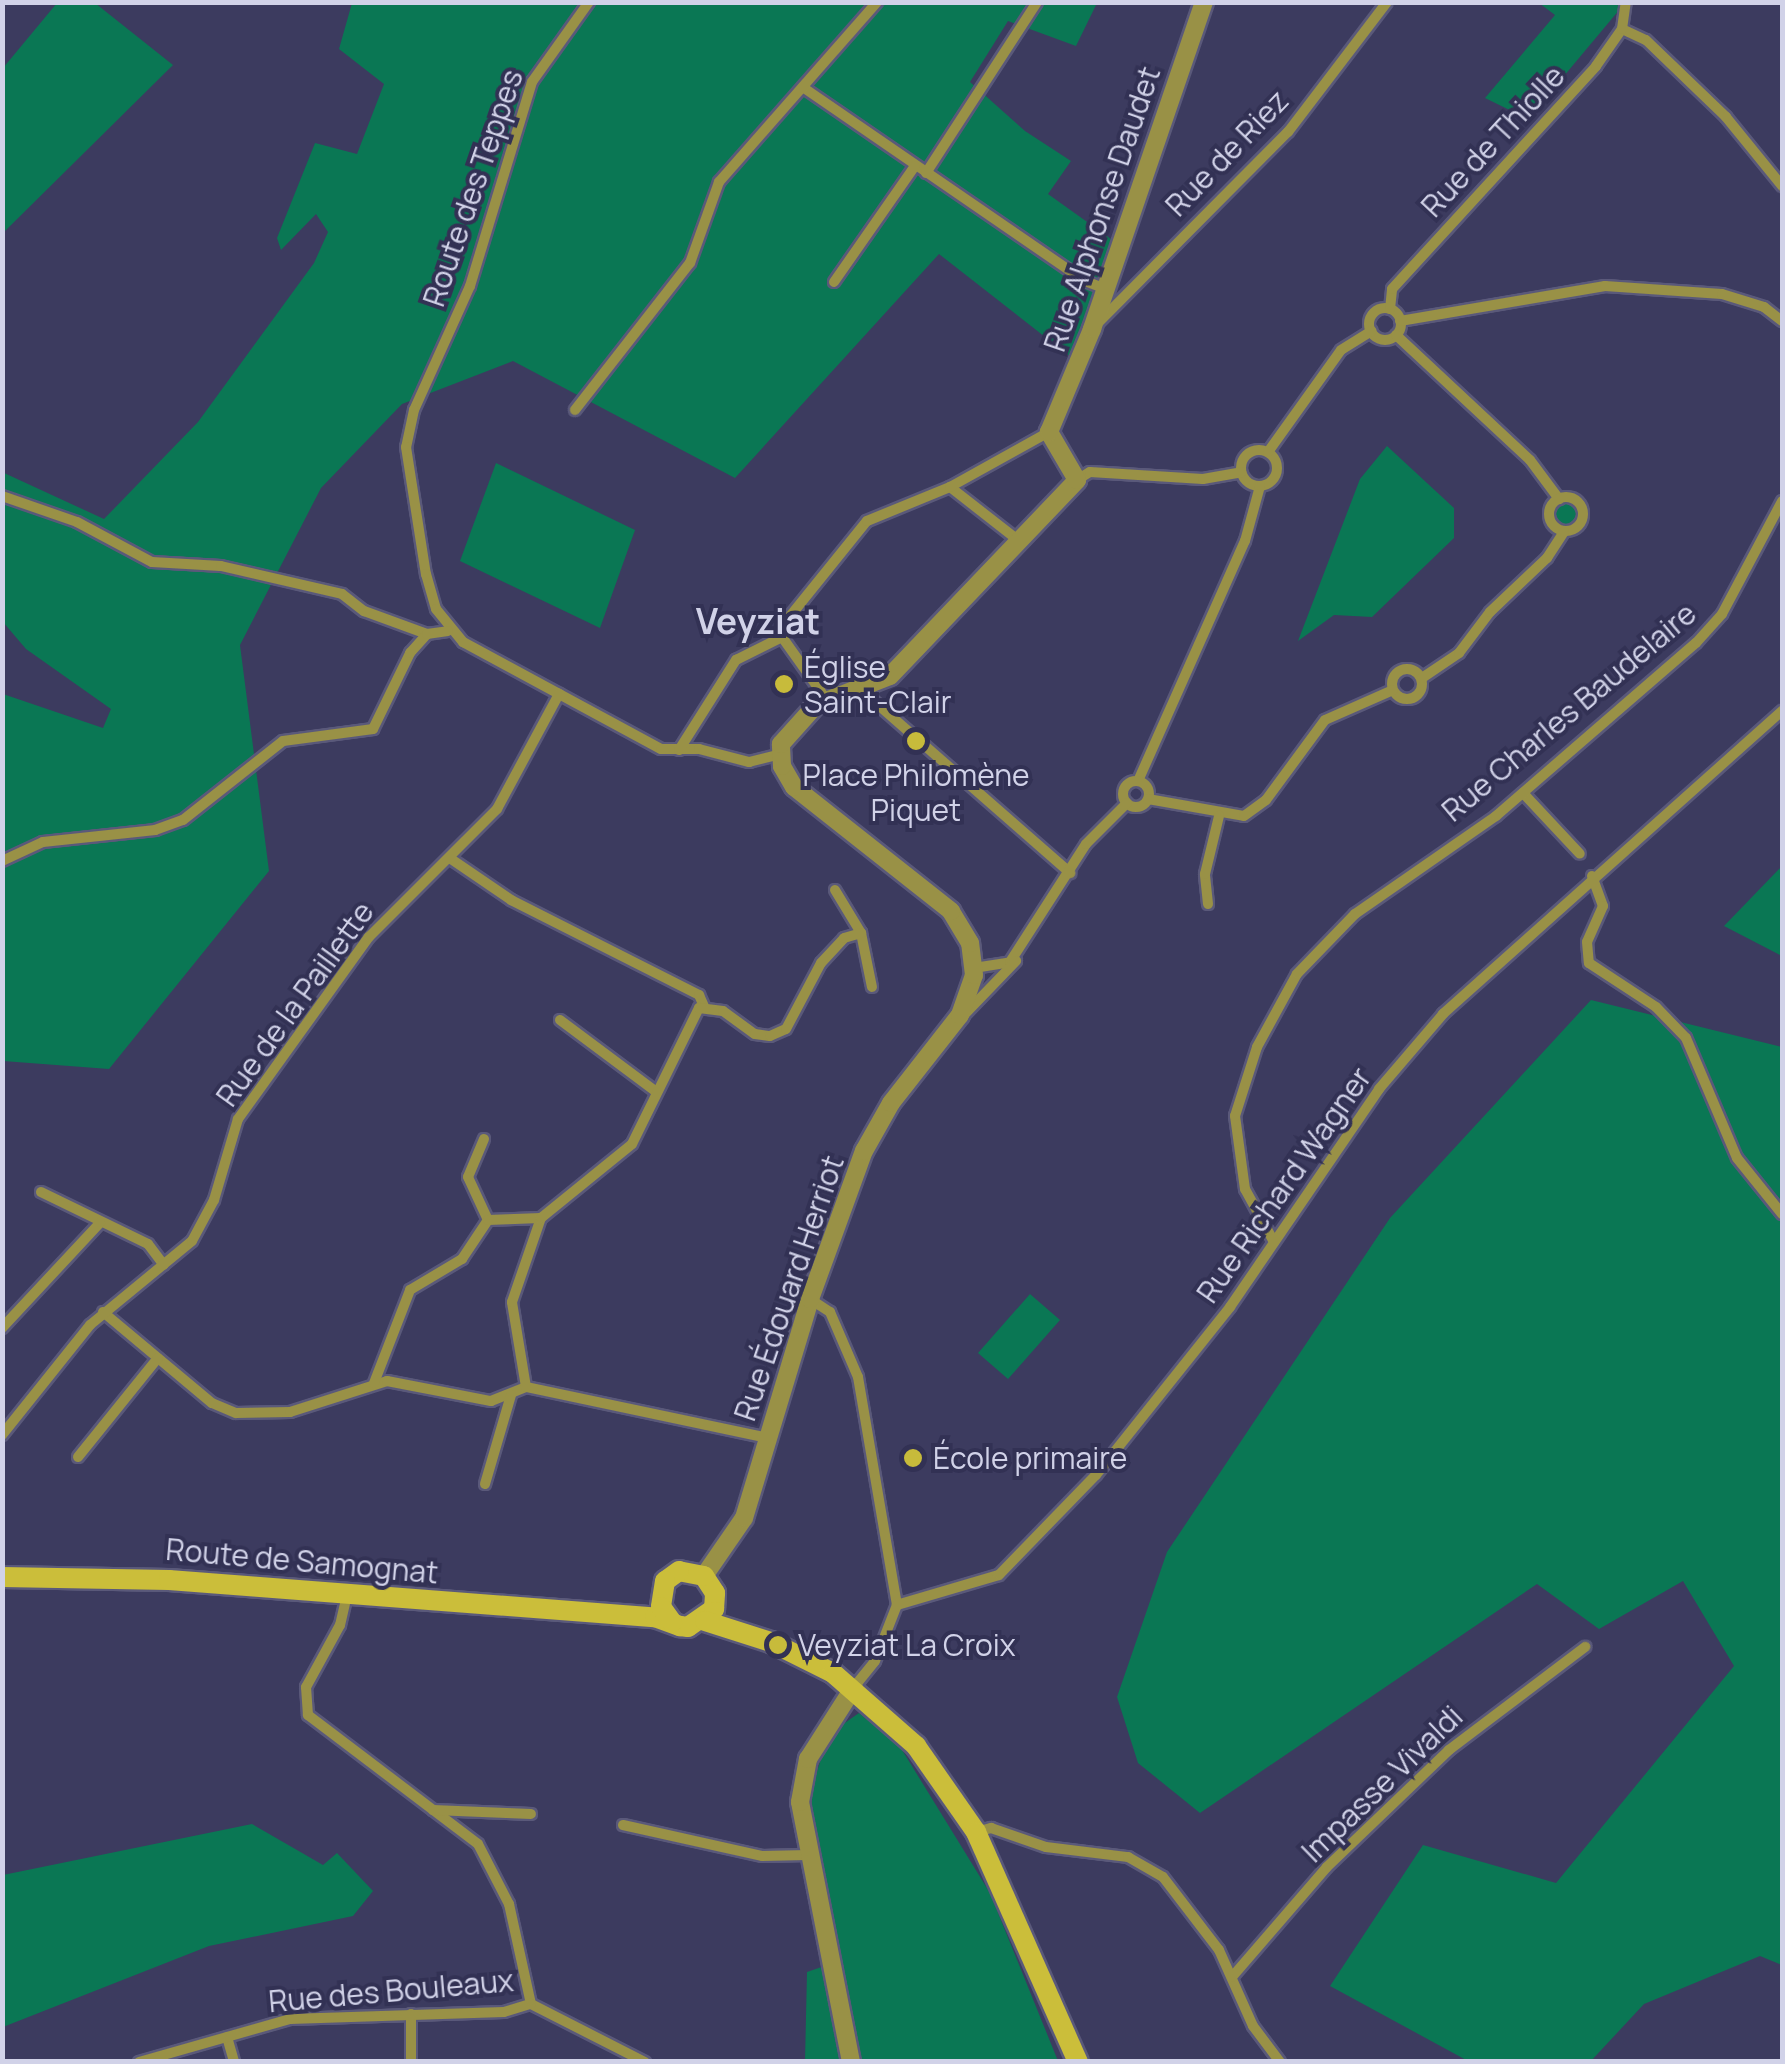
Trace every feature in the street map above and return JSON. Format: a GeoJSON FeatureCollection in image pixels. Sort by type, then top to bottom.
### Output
{"type":"FeatureCollection","features":[{"type":"Feature","properties":{"kind":"main road","name":"Route de Samognat"},"geometry":{"type":"LineString","coordinates":[[7,1572],[131,1578],[672,1622]]}},
{"type":"Feature","properties":{"kind":"main road"},"geometry":{"type":"LineString","coordinates":[[771,1642],[710,1584],[679,1572],[661,1589],[660,1608],[672,1622],[688,1627],[704,1621],[771,1642],[854,1687],[916,1746],[976,1832],[1078,2062]]}},
{"type":"Feature","properties":{"kind":"main road"},"geometry":{"type":"LineString","coordinates":[[704,1621],[710,1584]]}},
{"type":"Feature","properties":{"kind":"main road","name":"Route de Samognat"},"geometry":{"type":"LineString","coordinates":[[596,1615],[661,1589]]}},
{"type":"Feature","properties":{"kind":"street","name":"Route des Teppes"},"geometry":{"type":"LineString","coordinates":[[448,631],[426,574],[408,465],[414,410],[470,286],[532,82],[588,2]]}},
{"type":"Feature","properties":{"kind":"street"},"geometry":{"type":"LineString","coordinates":[[575,410],[690,263],[719,182],[876,2]]}},
{"type":"Feature","properties":{"kind":"street"},"geometry":{"type":"LineString","coordinates":[[926,173],[1037,2]]}},
{"type":"Feature","properties":{"kind":"street","name":"Rue Alphonse Daudet"},"geometry":{"type":"LineString","coordinates":[[1049,432],[1092,329],[1204,2]]}},
{"type":"Feature","properties":{"kind":"street","name":"Rue de Riez"},"geometry":{"type":"LineString","coordinates":[[1092,329],[1288,132],[1387,2]]}},
{"type":"Feature","properties":{"kind":"street"},"geometry":{"type":"LineString","coordinates":[[1626,2],[1622,29],[1646,40],[1726,116],[1782,186]]}},
{"type":"Feature","properties":{"kind":"street","name":"Rue de Thiolle"},"geometry":{"type":"LineString","coordinates":[[1390,309],[1392,288],[1622,29]]}},
{"type":"Feature","properties":{"kind":"street"},"geometry":{"type":"LineString","coordinates":[[804,88],[915,166],[1106,289]]}},
{"type":"Feature","properties":{"kind":"street"},"geometry":{"type":"LineString","coordinates":[[834,282],[915,166]]}},
{"type":"Feature","properties":{"kind":"street"},"geometry":{"type":"LineString","coordinates":[[1400,321],[1605,286],[1722,294],[1764,307],[1782,321]]}},
{"type":"Feature","properties":{"kind":"street"},"geometry":{"type":"LineString","coordinates":[[1268,452],[1341,350],[1370,330],[1375,311],[1390,309],[1400,321]]}},
{"type":"Feature","properties":{"kind":"street"},"geometry":{"type":"LineString","coordinates":[[1396,334],[1400,321]]}},
{"type":"Feature","properties":{"kind":"street"},"geometry":{"type":"LineString","coordinates":[[1370,330],[1382,339],[1396,334]]}},
{"type":"Feature","properties":{"kind":"street"},"geometry":{"type":"LineString","coordinates":[[1396,334],[1530,460],[1559,499]]}},
{"type":"Feature","properties":{"kind":"street"},"geometry":{"type":"LineString","coordinates":[[679,750],[736,660],[782,637],[787,620],[868,521],[950,486],[1049,432],[1076,480]]}},
{"type":"Feature","properties":{"kind":"street"},"geometry":{"type":"LineString","coordinates":[[1241,472],[1250,452],[1268,452]]}},
{"type":"Feature","properties":{"kind":"street"},"geometry":{"type":"LineString","coordinates":[[1138,781],[1140,764],[1245,542],[1260,486],[1276,472],[1268,452]]}},
{"type":"Feature","properties":{"kind":"street"},"geometry":{"type":"LineString","coordinates":[[1023,946],[1004,967],[974,968],[966,935],[950,911],[794,787],[780,754],[794,723],[826,699],[890,676],[1076,480],[1090,472],[1203,480],[1241,472],[1260,486]]}},
{"type":"Feature","properties":{"kind":"street"},"geometry":{"type":"LineString","coordinates":[[950,486],[1019,542]]}},
{"type":"Feature","properties":{"kind":"street"},"geometry":{"type":"LineString","coordinates":[[2,496],[77,522],[152,562],[221,566],[342,594],[364,611],[427,634],[448,631],[482,656],[661,748],[748,762],[780,754]]}},
{"type":"Feature","properties":{"kind":"street"},"geometry":{"type":"LineString","coordinates":[[1392,690],[1407,700],[1416,697],[1422,678],[1459,653],[1490,612],[1548,558],[1564,532],[1581,524],[1582,509],[1572,498],[1559,499]]}},
{"type":"Feature","properties":{"kind":"street"},"geometry":{"type":"LineString","coordinates":[[1559,499],[1549,515],[1564,532]]}},
{"type":"Feature","properties":{"kind":"street","name":"Rue Charles Baudelaire"},"geometry":{"type":"LineString","coordinates":[[1274,1242],[1244,1189],[1234,1116],[1257,1047],[1297,974],[1327,940],[1522,793],[1709,629],[1782,501]]}},
{"type":"Feature","properties":{"kind":"street"},"geometry":{"type":"LineString","coordinates":[[2,861],[44,842],[169,825],[222,795],[283,741],[373,729],[410,653],[427,634]]}},
{"type":"Feature","properties":{"kind":"street"},"geometry":{"type":"LineString","coordinates":[[782,637],[826,699]]}},
{"type":"Feature","properties":{"kind":"street"},"geometry":{"type":"LineString","coordinates":[[1392,690],[1393,678],[1402,669],[1422,678]]}},
{"type":"Feature","properties":{"kind":"street"},"geometry":{"type":"LineString","coordinates":[[859,688],[1070,873]]}},
{"type":"Feature","properties":{"kind":"street"},"geometry":{"type":"LineString","coordinates":[[953,1025],[1006,976],[1094,834],[1127,803],[1148,799],[1219,816],[1244,816],[1266,800],[1325,720],[1392,690]]}},
{"type":"Feature","properties":{"kind":"street","name":"Rue de la Paillette"},"geometry":{"type":"LineString","coordinates":[[2,1436],[104,1312],[164,1266],[208,1216],[238,1119],[369,938],[452,859],[506,796],[560,694]]}},
{"type":"Feature","properties":{"kind":"street","name":"Rue Richard Wagner"},"geometry":{"type":"LineString","coordinates":[[897,1605],[918,1594],[984,1582],[1013,1564],[1121,1444],[1274,1242],[1412,1048],[1592,876],[1782,710]]}},
{"type":"Feature","properties":{"kind":"street"},"geometry":{"type":"LineString","coordinates":[[1138,781],[1148,788],[1148,799]]}},
{"type":"Feature","properties":{"kind":"street"},"geometry":{"type":"LineString","coordinates":[[1127,803],[1126,786],[1138,781]]}},
{"type":"Feature","properties":{"kind":"street"},"geometry":{"type":"LineString","coordinates":[[1522,793],[1580,854]]}},
{"type":"Feature","properties":{"kind":"street"},"geometry":{"type":"LineString","coordinates":[[1208,904],[1205,874],[1219,816]]}},
{"type":"Feature","properties":{"kind":"street"},"geometry":{"type":"LineString","coordinates":[[452,859],[511,900],[699,995],[704,1006]]}},
{"type":"Feature","properties":{"kind":"street"},"geometry":{"type":"LineString","coordinates":[[1592,876],[1602,906],[1587,942],[1589,964],[1656,1007],[1686,1038],[1738,1158],[1782,1214]]}},
{"type":"Feature","properties":{"kind":"street"},"geometry":{"type":"LineString","coordinates":[[835,890],[861,933],[872,987]]}},
{"type":"Feature","properties":{"kind":"street"},"geometry":{"type":"LineString","coordinates":[[704,1006],[723,1011],[756,1034],[786,1029],[822,963],[844,938],[861,933]]}},
{"type":"Feature","properties":{"kind":"street","name":"Rue Édouard Herriot"},"geometry":{"type":"LineString","coordinates":[[710,1584],[744,1518],[810,1299],[878,1124],[953,1025],[974,968]]}},
{"type":"Feature","properties":{"kind":"street"},"geometry":{"type":"LineString","coordinates":[[526,1387],[512,1302],[541,1218],[632,1144],[690,1019],[704,1006]]}},
{"type":"Feature","properties":{"kind":"street"},"geometry":{"type":"LineString","coordinates":[[560,1020],[654,1090]]}},
{"type":"Feature","properties":{"kind":"street"},"geometry":{"type":"LineString","coordinates":[[484,1139],[468,1177],[488,1220]]}},
{"type":"Feature","properties":{"kind":"street"},"geometry":{"type":"LineString","coordinates":[[42,1192],[148,1244],[164,1266]]}},
{"type":"Feature","properties":{"kind":"street"},"geometry":{"type":"LineString","coordinates":[[488,1220],[541,1218]]}},
{"type":"Feature","properties":{"kind":"street"},"geometry":{"type":"LineString","coordinates":[[374,1383],[410,1290],[462,1259],[488,1220]]}},
{"type":"Feature","properties":{"kind":"street"},"geometry":{"type":"LineString","coordinates":[[2,1328],[100,1222]]}},
{"type":"Feature","properties":{"kind":"street"},"geometry":{"type":"LineString","coordinates":[[810,1299],[836,1324],[866,1414],[897,1605],[875,1661],[854,1687],[802,1777],[808,1856],[850,2062]]}},
{"type":"Feature","properties":{"kind":"street"},"geometry":{"type":"LineString","coordinates":[[104,1312],[212,1403],[236,1413],[290,1412],[374,1383],[400,1382],[481,1400],[512,1395],[526,1387],[767,1438]]}},
{"type":"Feature","properties":{"kind":"street"},"geometry":{"type":"LineString","coordinates":[[78,1458],[158,1358]]}},
{"type":"Feature","properties":{"kind":"street"},"geometry":{"type":"LineString","coordinates":[[485,1484],[512,1395]]}},
{"type":"Feature","properties":{"kind":"street"},"geometry":{"type":"LineString","coordinates":[[347,1595],[334,1639],[306,1686],[308,1715],[478,1844],[496,1874],[517,1930],[531,2004],[645,2062]]}},
{"type":"Feature","properties":{"kind":"street","name":"Impasse Vivaldi"},"geometry":{"type":"LineString","coordinates":[[1232,1977],[1328,1867],[1450,1750],[1585,1648]]}},
{"type":"Feature","properties":{"kind":"street"},"geometry":{"type":"LineString","coordinates":[[432,1810],[531,1814]]}},
{"type":"Feature","properties":{"kind":"street"},"geometry":{"type":"LineString","coordinates":[[623,1825],[762,1856],[808,1856]]}},
{"type":"Feature","properties":{"kind":"street"},"geometry":{"type":"LineString","coordinates":[[976,1832],[992,1828],[1046,1847],[1145,1864],[1177,1890],[1232,1977],[1252,2026],[1280,2062]]}},
{"type":"Feature","properties":{"kind":"street","name":"Rue des Bouleaux"},"geometry":{"type":"LineString","coordinates":[[140,2062],[290,2019],[504,2012],[531,2004]]}},
{"type":"Feature","properties":{"kind":"street"},"geometry":{"type":"LineString","coordinates":[[411,2014],[412,2062]]}},
{"type":"Feature","properties":{"kind":"street"},"geometry":{"type":"LineString","coordinates":[[227,2037],[234,2062]]}},
{"type":"Feature","properties":{"kind":"green space"},"geometry":{"type":"Polygon","coordinates":[[[57,3],[95,3],[173,65],[3,233],[3,68],[57,3]]]}},
{"type":"Feature","properties":{"kind":"green space"},"geometry":{"type":"Polygon","coordinates":[[[352,3],[1097,3],[1076,46],[1008,21],[970,82],[1025,131],[1071,161],[1048,194],[1111,239],[1072,358],[939,254],[735,478],[513,361],[402,404],[321,488],[240,645],[269,871],[109,1069],[3,1061],[3,694],[103,728],[111,709],[26,649],[3,622],[2,472],[104,519],[198,422],[314,263],[328,232],[316,214],[281,250],[277,238],[315,143],[357,154],[384,84],[339,49],[352,3]]]}},
{"type":"Feature","properties":{"kind":"green space"},"geometry":{"type":"Polygon","coordinates":[[[1539,3],[1625,3],[1528,119],[1485,98],[1555,15],[1539,3]]]}},
{"type":"Feature","properties":{"kind":"green space"},"geometry":{"type":"Polygon","coordinates":[[[1387,446],[1454,508],[1454,538],[1372,617],[1334,615],[1298,641],[1360,479],[1387,446]]]}},
{"type":"Feature","properties":{"kind":"green space"},"geometry":{"type":"Polygon","coordinates":[[[496,463],[635,530],[600,628],[460,561],[496,463]]]}},
{"type":"Feature","properties":{"kind":"green space"},"geometry":{"type":"Polygon","coordinates":[[[1566,503],[1574,506],[1574,522],[1566,525],[1558,522],[1555,514],[1558,506],[1566,503]]]}},
{"type":"Feature","properties":{"kind":"green space"},"geometry":{"type":"Polygon","coordinates":[[[1782,866],[1782,956],[1724,926],[1782,866]]]}},
{"type":"Feature","properties":{"kind":"green space"},"geometry":{"type":"Polygon","coordinates":[[[1591,1000],[1782,1047],[1782,1965],[1760,1956],[1644,2004],[1590,2062],[1468,2061],[1330,1986],[1423,1845],[1556,1883],[1734,1666],[1683,1581],[1599,1629],[1537,1584],[1200,1813],[1138,1763],[1117,1697],[1167,1552],[1390,1218],[1591,1000]]]}},
{"type":"Feature","properties":{"kind":"green space"},"geometry":{"type":"Polygon","coordinates":[[[1030,1294],[1060,1320],[1008,1379],[978,1353],[1030,1294]]]}},
{"type":"Feature","properties":{"kind":"green space"},"geometry":{"type":"Polygon","coordinates":[[[859,1713],[899,1745],[990,1893],[1058,2061],[805,2062],[807,1972],[833,1963],[806,1806],[829,1734],[859,1713]]]}},
{"type":"Feature","properties":{"kind":"green space"},"geometry":{"type":"Polygon","coordinates":[[[252,1824],[323,1865],[337,1853],[373,1891],[353,1916],[209,1946],[3,2027],[3,1875],[252,1824]]]}},
{"type":"Feature","properties":{"kind":"place","name":"Église Saint-Clair"},"geometry":{"type":"Point","coordinates":[784,684]}},
{"type":"Feature","properties":{"kind":"place","name":"Place Philomène Piquet"},"geometry":{"type":"Point","coordinates":[916,741]}},
{"type":"Feature","properties":{"kind":"place","name":"École primaire"},"geometry":{"type":"Point","coordinates":[913,1458]}},
{"type":"Feature","properties":{"kind":"place","name":"Veyziat La Croix"},"geometry":{"type":"Point","coordinates":[778,1645]}},
{"type":"Feature","properties":{"kind":"district","name":"Veyziat"},"geometry":{"type":"Point","coordinates":[758,621]}}]}
